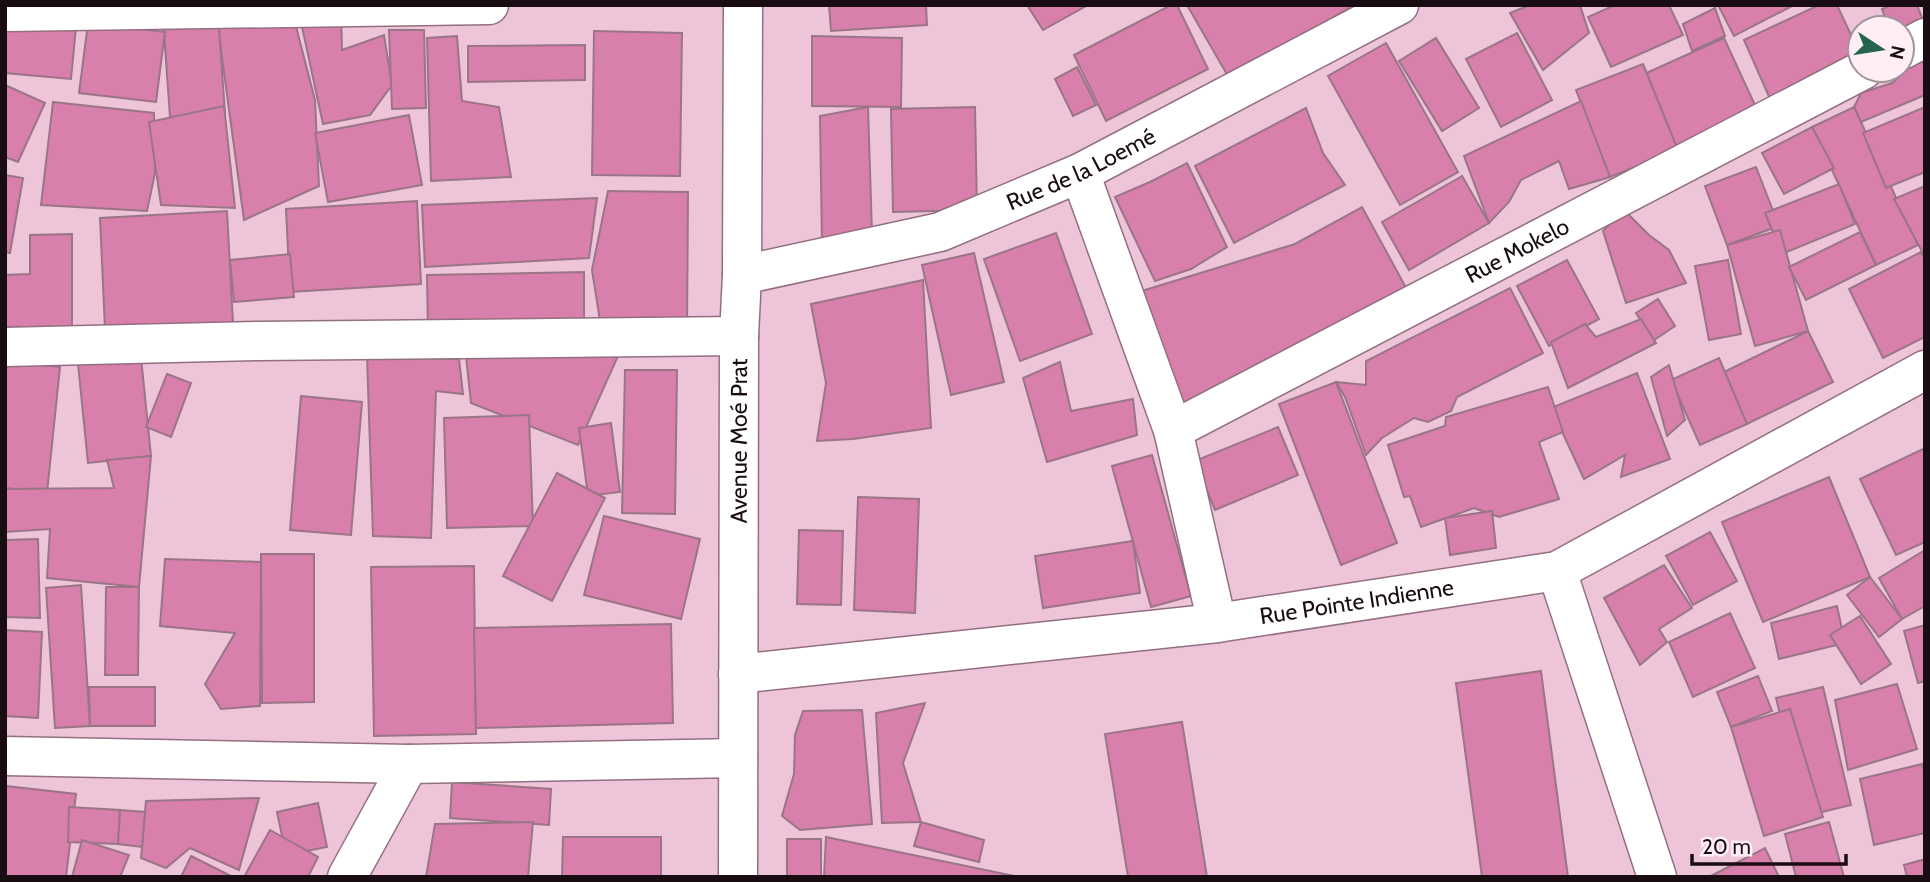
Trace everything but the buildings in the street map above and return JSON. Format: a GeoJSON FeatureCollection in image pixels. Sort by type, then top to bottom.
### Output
{"type":"FeatureCollection","features":[{"type":"Feature","properties":{"kind":"street"},"geometry":{"type":"LineString","coordinates":[[5,12],[489,5]]}},
{"type":"Feature","properties":{"kind":"street","name":"Avenue Moé Prat"},"geometry":{"type":"LineString","coordinates":[[738,877],[739,336],[742,275],[743,5]]}},
{"type":"Feature","properties":{"kind":"street","name":"Rue de la Loemé"},"geometry":{"type":"LineString","coordinates":[[742,275],[940,232],[1080,173],[1399,5]]}},
{"type":"Feature","properties":{"kind":"street","name":"Rue Mokelo"},"geometry":{"type":"LineString","coordinates":[[1173,430],[1846,79]]}},
{"type":"Feature","properties":{"kind":"street"},"geometry":{"type":"LineString","coordinates":[[1080,173],[1173,430],[1217,623]]}},
{"type":"Feature","properties":{"kind":"street"},"geometry":{"type":"LineString","coordinates":[[5,347],[259,341],[739,336]]}},
{"type":"Feature","properties":{"kind":"street","name":"Rue Pointe Indienne"},"geometry":{"type":"LineString","coordinates":[[738,674],[1217,623],[1557,571],[1925,370]]}},
{"type":"Feature","properties":{"kind":"street"},"geometry":{"type":"LineString","coordinates":[[1557,571],[1657,877]]}},
{"type":"Feature","properties":{"kind":"street"},"geometry":{"type":"LineString","coordinates":[[5,756],[409,764],[738,758]]}},
{"type":"Feature","properties":{"kind":"street"},"geometry":{"type":"LineString","coordinates":[[347,877],[409,764]]}}]}
